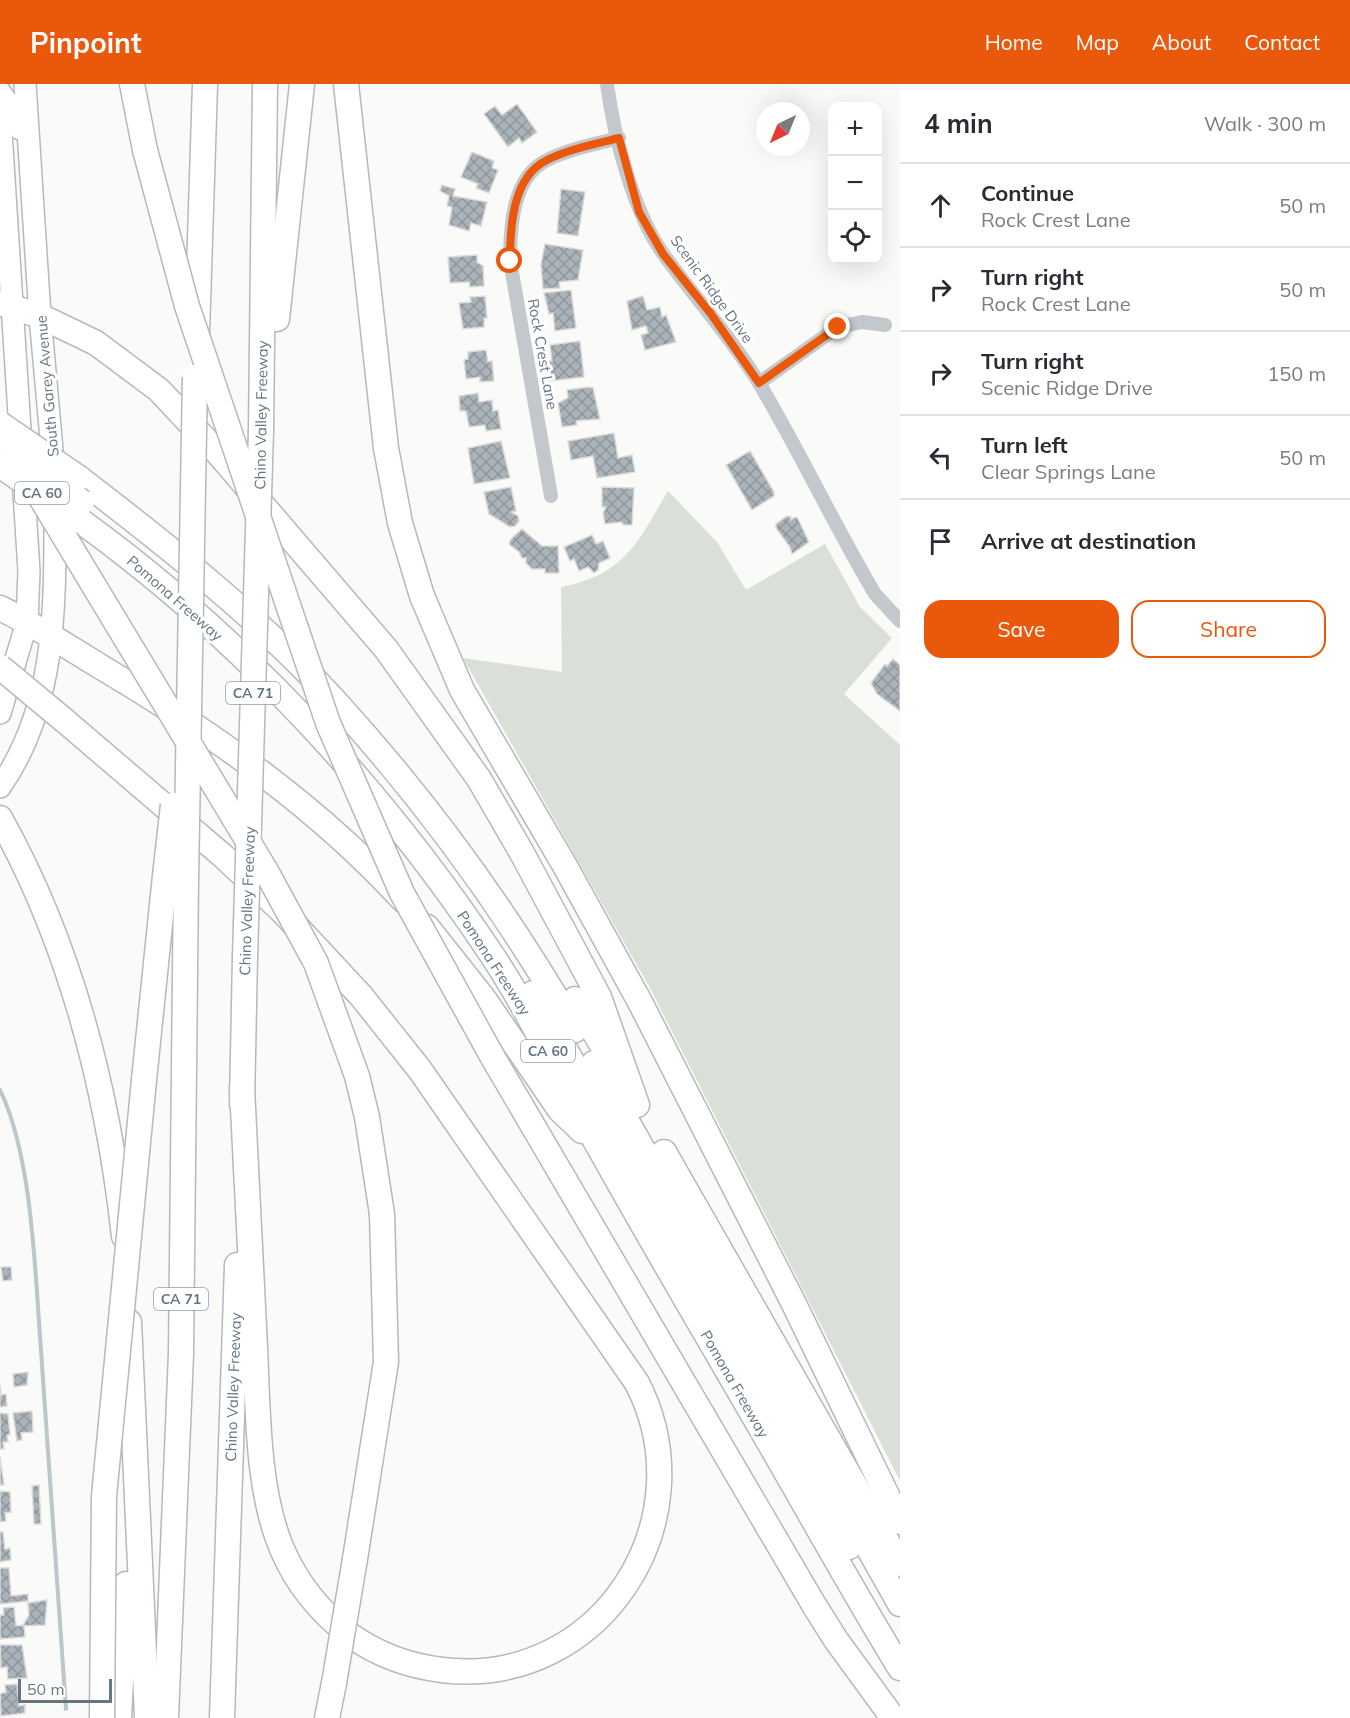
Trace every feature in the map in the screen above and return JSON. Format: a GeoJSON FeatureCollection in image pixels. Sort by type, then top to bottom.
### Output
{"type":"FeatureCollection","features":[{"type":"Feature","properties":{"kind":"highway"},"geometry":{"type":"LineString","coordinates":[[132,84],[145,150],[187,306],[328,723],[402,892],[492,1056],[814,1605],[836,1640],[893,1718]]}},
{"type":"Feature","properties":{"kind":"highway"},"geometry":{"type":"LineString","coordinates":[[102,1718],[104,1496],[144,1080],[175,878],[179,759],[189,704],[195,377],[204,84]]}},
{"type":"Feature","properties":{"kind":"highway","name":"Chino Valley Freeway"},"geometry":{"type":"LineString","coordinates":[[222,1718],[263,383],[265,84]]}},
{"type":"Feature","properties":{"kind":"highway"},"geometry":{"type":"LineString","coordinates":[[263,383],[277,319],[302,84]]}},
{"type":"Feature","properties":{"kind":"highway"},"geometry":{"type":"LineString","coordinates":[[346,84],[386,448],[400,523],[422,596],[462,690],[565,866],[640,1002],[793,1302],[900,1522]]}},
{"type":"Feature","properties":{"kind":"highway"},"geometry":{"type":"LineString","coordinates":[[6,304],[40,316],[96,343],[139,373],[171,402],[359,615],[418,691],[504,819],[594,987],[637,1105]]}},
{"type":"Feature","properties":{"kind":"highway","name":"CA 60"},"geometry":{"type":"LineString","coordinates":[[0,408],[79,469],[150,514],[223,574],[331,677],[416,772],[464,833],[533,932],[637,1105],[900,1564]]}},
{"type":"Feature","properties":{"kind":"highway"},"geometry":{"type":"LineString","coordinates":[[0,424],[79,469],[279,645],[335,701],[453,842],[507,920],[555,996],[900,1604]]}},
{"type":"Feature","properties":{"kind":"highway"},"geometry":{"type":"LineString","coordinates":[[0,430],[266,871],[316,963],[357,1076],[367,1117],[381,1214],[386,1362],[327,1718]]}},
{"type":"Feature","properties":{"kind":"highway","name":"Pomona Freeway"},"geometry":{"type":"LineString","coordinates":[[0,459],[82,512],[229,644],[319,734],[396,824],[493,957],[532,1023],[598,1147],[900,1668]]}},
{"type":"Feature","properties":{"kind":"highway"},"geometry":{"type":"LineString","coordinates":[[82,512],[166,568],[269,662],[348,743],[460,883],[506,948],[561,1038],[900,1636]]}},
{"type":"Feature","properties":{"kind":"highway"},"geometry":{"type":"LineString","coordinates":[[0,608],[27,622],[218,740],[276,783],[351,847],[435,936],[484,999],[560,1110],[598,1147]]}},
{"type":"Feature","properties":{"kind":"highway"},"geometry":{"type":"LineString","coordinates":[[0,667],[223,856],[291,920],[362,998],[420,1070],[637,1383],[651,1413],[660,1463],[658,1505],[651,1535],[637,1569],[617,1598],[590,1624],[561,1645],[531,1660],[496,1669],[467,1672],[413,1665],[380,1652],[339,1626],[311,1598],[290,1565],[277,1536],[271,1514],[261,1445],[242,1087]]}},
{"type":"Feature","properties":{"kind":"highway"},"geometry":{"type":"LineString","coordinates":[[0,818],[17,848],[64,964],[100,1085],[110,1135],[124,1238],[147,1718]]}},
{"type":"Feature","properties":{"kind":"highway","name":"CA 71"},"geometry":{"type":"LineString","coordinates":[[166,1718],[181,1353],[175,878]]}},
{"type":"Feature","properties":{"kind":"highway"},"geometry":{"type":"LineString","coordinates":[[119,1718],[132,1441]]}},
{"type":"Feature","properties":{"kind":"highway"},"geometry":{"type":"LineString","coordinates":[[332,1718],[334,1683]]}},
{"type":"Feature","properties":{"kind":"main road","name":"South Garey Avenue"},"geometry":{"type":"LineString","coordinates":[[0,787],[32,725],[45,683],[53,638],[54,471],[40,316],[25,84]]}},
{"type":"Feature","properties":{"kind":"main road"},"geometry":{"type":"LineString","coordinates":[[0,92],[10,106],[19,128],[31,170]]}},
{"type":"Feature","properties":{"kind":"main road","name":"South Garey Avenue"},"geometry":{"type":"LineString","coordinates":[[0,116],[6,304],[29,572],[27,622],[0,713]]}},
{"type":"Feature","properties":{"kind":"street","name":"Scenic Ridge Drive"},"geometry":{"type":"LineString","coordinates":[[607,84],[639,212],[658,246],[711,314],[759,383],[875,594],[900,621]]}},
{"type":"Feature","properties":{"kind":"street","name":"Rock Crest Lane"},"geometry":{"type":"LineString","coordinates":[[551,496],[510,261],[510,222],[525,182],[545,160],[619,138]]}},
{"type":"Feature","properties":{"kind":"street"},"geometry":{"type":"LineString","coordinates":[[759,383],[838,327],[862,322],[885,325]]}},
{"type":"Feature","properties":{"kind":"shaded area"},"geometry":{"type":"Polygon","coordinates":[[[668,491],[717,542],[746,590],[825,544],[860,607],[892,638],[844,694],[900,745],[900,1481],[650,988],[463,658],[562,672],[561,587],[601,574],[615,565],[638,541],[668,491]]]}},
{"type":"Feature","properties":{"kind":"building"},"geometry":{"type":"Polygon","coordinates":[[[517,104],[537,132],[522,143],[519,138],[508,147],[484,114],[495,106],[502,115],[517,104]]]}},
{"type":"Feature","properties":{"kind":"building"},"geometry":{"type":"Polygon","coordinates":[[[472,152],[494,161],[492,168],[498,170],[489,193],[476,188],[478,184],[461,177],[472,152]]]}},
{"type":"Feature","properties":{"kind":"building"},"geometry":{"type":"Polygon","coordinates":[[[442,185],[455,189],[453,196],[487,202],[481,226],[471,223],[469,231],[449,225],[452,207],[447,206],[449,196],[440,191],[442,185]]]}},
{"type":"Feature","properties":{"kind":"building"},"geometry":{"type":"Polygon","coordinates":[[[561,189],[585,192],[578,236],[557,233],[561,189]]]}},
{"type":"Feature","properties":{"kind":"building"},"geometry":{"type":"Polygon","coordinates":[[[545,244],[583,250],[578,280],[559,282],[560,288],[543,289],[541,264],[545,244]]]}},
{"type":"Feature","properties":{"kind":"building"},"geometry":{"type":"Polygon","coordinates":[[[477,255],[477,262],[483,266],[484,286],[470,287],[469,282],[450,283],[448,257],[477,255]]]}},
{"type":"Feature","properties":{"kind":"building"},"geometry":{"type":"Polygon","coordinates":[[[571,290],[576,328],[555,331],[553,313],[549,314],[544,293],[571,290]]]}},
{"type":"Feature","properties":{"kind":"building"},"geometry":{"type":"Polygon","coordinates":[[[485,296],[487,318],[484,318],[484,327],[463,329],[459,303],[471,302],[470,297],[485,296]]]}},
{"type":"Feature","properties":{"kind":"building"},"geometry":{"type":"Polygon","coordinates":[[[643,296],[647,310],[660,307],[662,317],[666,315],[676,342],[645,350],[641,335],[648,333],[646,326],[632,330],[627,301],[643,296]]]}},
{"type":"Feature","properties":{"kind":"building"},"geometry":{"type":"Polygon","coordinates":[[[580,341],[584,377],[550,381],[547,361],[552,361],[550,345],[580,341]]]}},
{"type":"Feature","properties":{"kind":"building"},"geometry":{"type":"Polygon","coordinates":[[[486,350],[488,362],[492,361],[494,381],[480,382],[480,377],[466,379],[464,360],[468,359],[468,352],[486,350]]]}},
{"type":"Feature","properties":{"kind":"building"},"geometry":{"type":"Polygon","coordinates":[[[593,388],[600,419],[576,421],[577,425],[562,427],[558,403],[568,398],[567,390],[593,388]]]}},
{"type":"Feature","properties":{"kind":"building"},"geometry":{"type":"Polygon","coordinates":[[[478,393],[479,402],[492,400],[493,411],[498,410],[501,429],[486,431],[485,425],[469,427],[466,411],[460,411],[459,396],[478,393]]]}},
{"type":"Feature","properties":{"kind":"building"},"geometry":{"type":"Polygon","coordinates":[[[614,433],[618,458],[632,455],[635,472],[597,478],[593,456],[571,460],[568,441],[614,433]]]}},
{"type":"Feature","properties":{"kind":"building"},"geometry":{"type":"Polygon","coordinates":[[[501,441],[510,478],[474,484],[468,448],[501,441]]]}},
{"type":"Feature","properties":{"kind":"building"},"geometry":{"type":"Polygon","coordinates":[[[750,451],[774,492],[774,496],[752,510],[726,465],[750,451]]]}},
{"type":"Feature","properties":{"kind":"building"},"geometry":{"type":"Polygon","coordinates":[[[511,487],[516,511],[511,512],[518,516],[519,521],[515,526],[510,527],[489,514],[484,492],[511,487]]]}},
{"type":"Feature","properties":{"kind":"building"},"geometry":{"type":"Polygon","coordinates":[[[602,487],[634,488],[632,525],[624,525],[621,522],[605,524],[603,513],[606,507],[602,507],[602,487]]]}},
{"type":"Feature","properties":{"kind":"building"},"geometry":{"type":"Polygon","coordinates":[[[787,516],[791,517],[790,520],[796,517],[798,519],[809,542],[792,554],[790,547],[776,528],[776,524],[787,516]]]}},
{"type":"Feature","properties":{"kind":"building"},"geometry":{"type":"Polygon","coordinates":[[[522,529],[542,546],[558,546],[559,573],[545,573],[545,569],[532,569],[526,563],[526,558],[522,558],[519,552],[509,544],[522,529]]]}},
{"type":"Feature","properties":{"kind":"building"},"geometry":{"type":"Polygon","coordinates":[[[592,535],[596,544],[603,541],[610,558],[599,563],[598,570],[594,573],[588,567],[579,571],[574,559],[570,561],[564,547],[592,535]]]}},
{"type":"Feature","properties":{"kind":"building"},"geometry":{"type":"Polygon","coordinates":[[[893,659],[900,665],[900,711],[877,694],[871,683],[885,664],[887,666],[893,659]]]}},
{"type":"Feature","properties":{"kind":"building"},"geometry":{"type":"Polygon","coordinates":[[[1,1267],[11,1267],[12,1280],[3,1281],[1,1267]]]}},
{"type":"Feature","properties":{"kind":"building"},"geometry":{"type":"Polygon","coordinates":[[[28,1372],[27,1385],[14,1387],[13,1374],[28,1372]]]}},
{"type":"Feature","properties":{"kind":"building"},"geometry":{"type":"Polygon","coordinates":[[[0,1385],[1,1395],[6,1394],[7,1406],[0,1407],[0,1385]]]}},
{"type":"Feature","properties":{"kind":"building"},"geometry":{"type":"Polygon","coordinates":[[[32,1411],[33,1432],[21,1433],[22,1440],[17,1441],[13,1413],[32,1411]]]}},
{"type":"Feature","properties":{"kind":"building"},"geometry":{"type":"Polygon","coordinates":[[[0,1413],[8,1414],[10,1435],[7,1435],[8,1442],[3,1442],[4,1449],[0,1449],[0,1413]]]}},
{"type":"Feature","properties":{"kind":"building"},"geometry":{"type":"Polygon","coordinates":[[[0,1456],[4,1485],[0,1485],[0,1456]]]}},
{"type":"Feature","properties":{"kind":"building"},"geometry":{"type":"Polygon","coordinates":[[[39,1485],[41,1524],[34,1524],[32,1486],[39,1485]]]}},
{"type":"Feature","properties":{"kind":"building"},"geometry":{"type":"Polygon","coordinates":[[[0,1491],[10,1492],[11,1512],[5,1513],[6,1521],[0,1522],[0,1491]]]}},
{"type":"Feature","properties":{"kind":"building"},"geometry":{"type":"Polygon","coordinates":[[[0,1532],[3,1532],[5,1549],[10,1548],[11,1560],[0,1562],[0,1532]]]}},
{"type":"Feature","properties":{"kind":"building"},"geometry":{"type":"Polygon","coordinates":[[[0,1568],[9,1568],[11,1596],[28,1594],[28,1601],[0,1604],[0,1568]]]}},
{"type":"Feature","properties":{"kind":"building"},"geometry":{"type":"Polygon","coordinates":[[[47,1600],[45,1625],[24,1626],[25,1637],[0,1639],[0,1615],[4,1615],[3,1608],[14,1607],[16,1626],[23,1625],[29,1615],[28,1603],[47,1600]]]}},
{"type":"Feature","properties":{"kind":"building"},"geometry":{"type":"Polygon","coordinates":[[[0,1645],[22,1645],[27,1678],[8,1679],[7,1667],[1,1668],[0,1645]]]}},
{"type":"Feature","properties":{"kind":"building"},"geometry":{"type":"Polygon","coordinates":[[[17,1684],[19,1706],[25,1705],[25,1713],[1,1716],[0,1694],[6,1692],[5,1685],[17,1684]]]}},
{"type":"Feature","properties":{"kind":"waterway"},"geometry":{"type":"LineString","coordinates":[[0,1090],[11,1118],[19,1149],[31,1217],[66,1709]]}},
{"type":"Feature","properties":{"kind":"route"},"geometry":{"type":"LineString","coordinates":[[510,261],[510,222],[525,182],[534,170],[545,160],[619,138],[639,212],[663,254],[711,314],[759,383],[838,327]]}}]}
